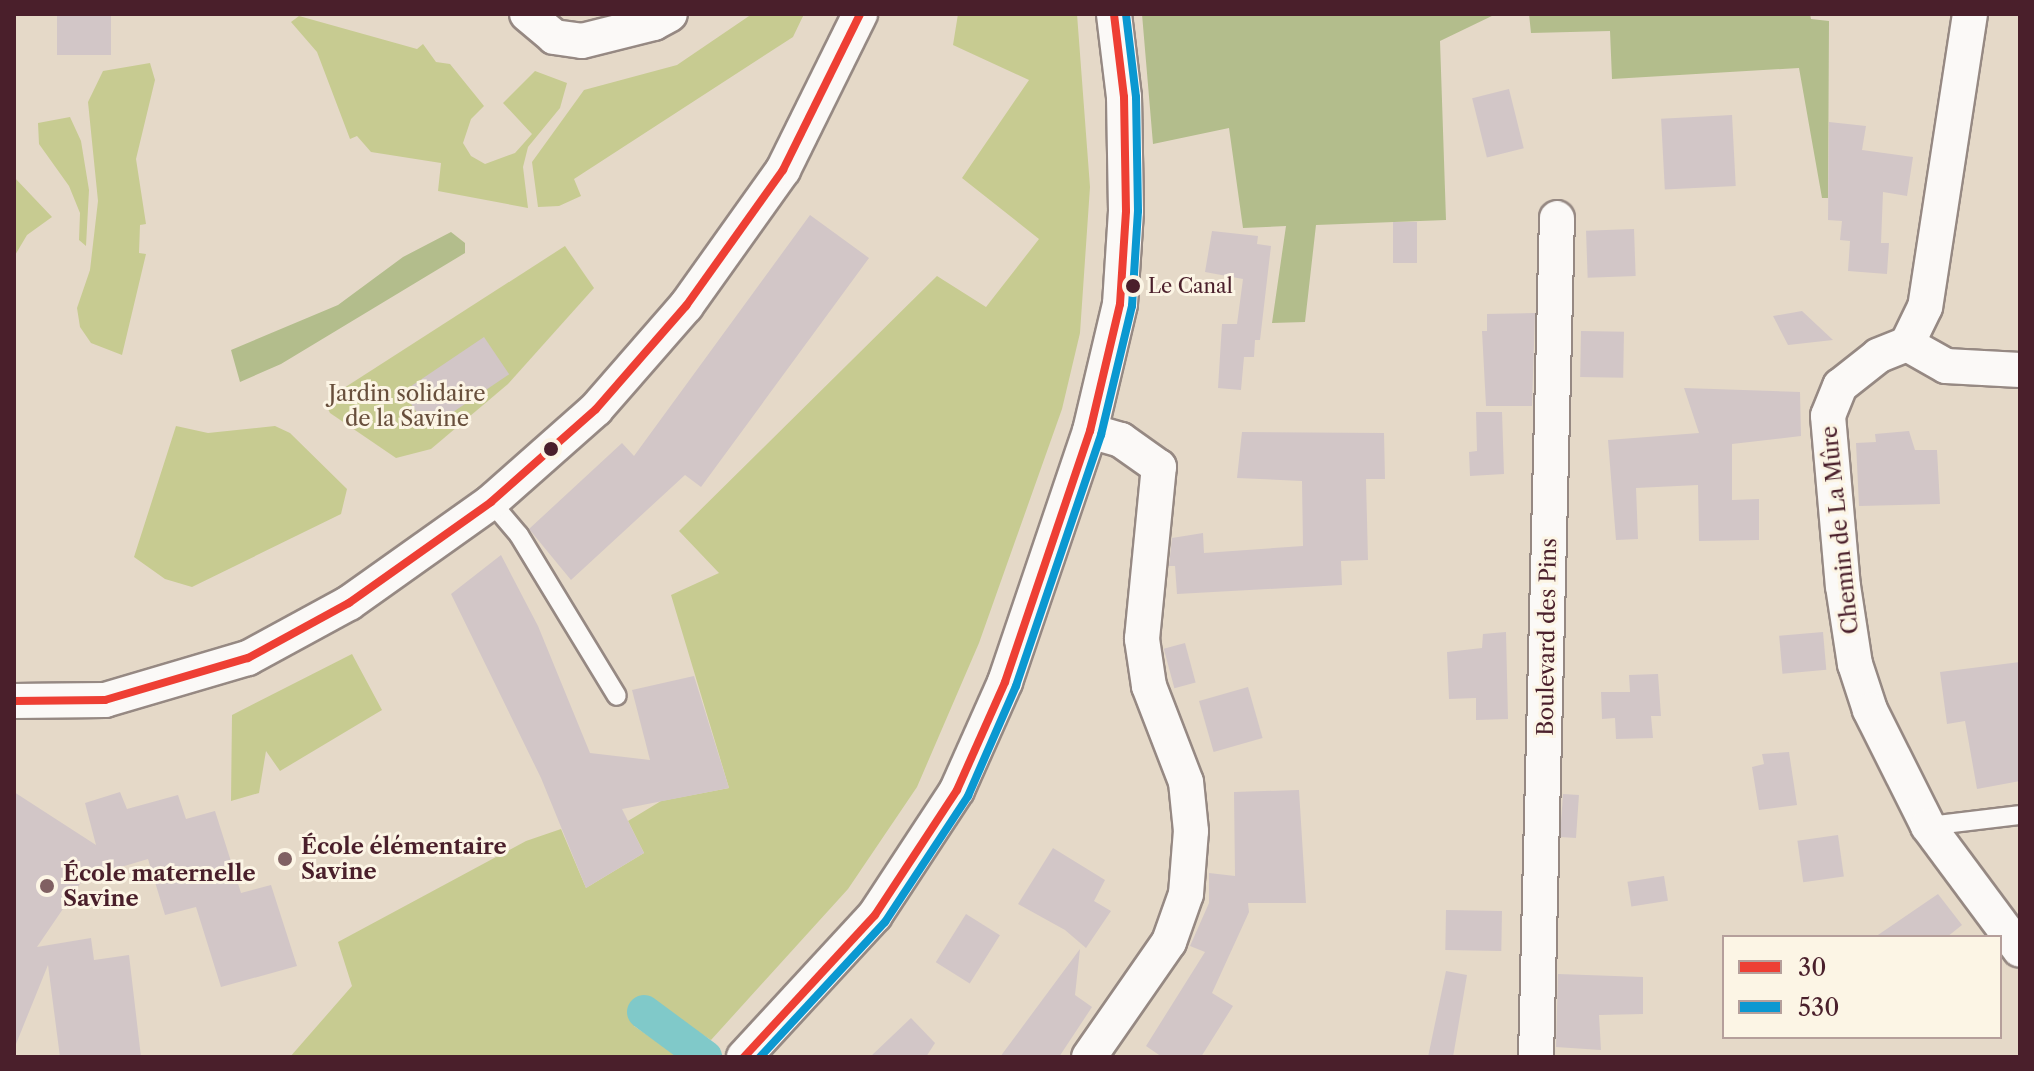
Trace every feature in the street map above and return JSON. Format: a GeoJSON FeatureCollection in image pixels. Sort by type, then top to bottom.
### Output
{"type":"FeatureCollection","features":[{"type":"Feature","properties":{"kind":"street"},"geometry":{"type":"LineString","coordinates":[[527,14],[554,37],[582,41],[654,23],[670,14]]}},
{"type":"Feature","properties":{"kind":"street"},"geometry":{"type":"LineString","coordinates":[[14,701],[105,700],[248,658],[349,603],[491,502],[596,409],[686,306],[783,170],[860,14]]}},
{"type":"Feature","properties":{"kind":"street"},"geometry":{"type":"LineString","coordinates":[[744,1057],[875,915],[957,790],[1005,682],[1090,431],[1120,304],[1126,211],[1124,97],[1114,14]]}},
{"type":"Feature","properties":{"kind":"street"},"geometry":{"type":"LineString","coordinates":[[1970,14],[1925,307],[1907,344],[1946,366],[2020,370]]}},
{"type":"Feature","properties":{"kind":"street","name":"Boulevard des Pins"},"geometry":{"type":"LineString","coordinates":[[1536,1057],[1557,218]]}},
{"type":"Feature","properties":{"kind":"street","name":"Chemin de La Mûre"},"geometry":{"type":"LineString","coordinates":[[1907,344],[1878,356],[1840,386],[1828,416],[1855,664],[1870,710],[1928,826],[2020,950]]}},
{"type":"Feature","properties":{"kind":"street"},"geometry":{"type":"LineString","coordinates":[[1089,1057],[1169,942],[1186,894],[1191,831],[1186,782],[1149,686],[1142,639],[1159,467],[1121,440],[1090,431]]}},
{"type":"Feature","properties":{"kind":"lane"},"geometry":{"type":"LineString","coordinates":[[491,502],[519,535],[617,696]]}},
{"type":"Feature","properties":{"kind":"lane"},"geometry":{"type":"LineString","coordinates":[[1928,826],[2020,815]]}},
{"type":"Feature","properties":{"kind":"green space"},"geometry":{"type":"Polygon","coordinates":[[[752,14],[804,14],[793,37],[574,179],[581,196],[559,206],[538,207],[532,162],[584,90],[677,65],[752,14]]]}},
{"type":"Feature","properties":{"kind":"green space"},"geometry":{"type":"Polygon","coordinates":[[[958,14],[1077,14],[1090,187],[1080,333],[1062,409],[979,643],[917,787],[848,889],[711,1040],[651,1002],[634,1026],[679,1057],[290,1057],[352,986],[338,942],[526,841],[561,829],[586,888],[644,853],[628,821],[661,801],[729,788],[671,595],[719,573],[679,531],[937,276],[986,307],[1039,239],[962,178],[1029,80],[953,45],[958,14]]]}},
{"type":"Feature","properties":{"kind":"green space"},"geometry":{"type":"Polygon","coordinates":[[[1142,14],[1496,14],[1440,41],[1446,220],[1316,225],[1305,322],[1272,323],[1286,226],[1243,228],[1229,128],[1153,144],[1142,14]]]}},
{"type":"Feature","properties":{"kind":"green space"},"geometry":{"type":"Polygon","coordinates":[[[1529,14],[1810,14],[1811,19],[1829,21],[1828,198],[1822,198],[1799,68],[1612,79],[1610,31],[1531,33],[1529,14]]]}},
{"type":"Feature","properties":{"kind":"green space"},"geometry":{"type":"Polygon","coordinates":[[[299,16],[417,49],[423,44],[436,62],[450,64],[484,106],[471,119],[463,143],[471,156],[485,164],[515,153],[532,134],[503,103],[535,71],[567,83],[560,108],[528,147],[523,167],[528,208],[438,191],[441,163],[371,152],[357,136],[350,139],[317,52],[291,22],[299,16]]]}},
{"type":"Feature","properties":{"kind":"green space"},"geometry":{"type":"Polygon","coordinates":[[[150,63],[155,80],[136,159],[146,224],[140,225],[139,253],[146,254],[122,355],[91,343],[80,327],[77,308],[90,270],[98,201],[88,102],[103,71],[150,63]]]}},
{"type":"Feature","properties":{"kind":"green space"},"geometry":{"type":"Polygon","coordinates":[[[70,117],[81,141],[89,190],[86,246],[79,240],[80,213],[69,186],[39,144],[38,123],[70,117]]]}},
{"type":"Feature","properties":{"kind":"green space"},"geometry":{"type":"Polygon","coordinates":[[[14,177],[52,217],[27,235],[14,257],[14,177]]]}},
{"type":"Feature","properties":{"kind":"green space"},"geometry":{"type":"Polygon","coordinates":[[[451,232],[465,243],[465,253],[281,364],[240,382],[231,350],[338,305],[403,257],[451,232]]]}},
{"type":"Feature","properties":{"kind":"green space","name":"Jardin solidaire de la Savine"},"geometry":{"type":"Polygon","coordinates":[[[565,246],[594,288],[508,384],[431,449],[396,458],[330,413],[326,405],[330,397],[565,246]]]}},
{"type":"Feature","properties":{"kind":"green space","name":"Jardin solidaire de la Savine"},"geometry":{"type":"Polygon","coordinates":[[[176,426],[208,433],[275,426],[290,433],[347,489],[341,514],[192,587],[165,579],[134,557],[176,426]]]}},
{"type":"Feature","properties":{"kind":"green space"},"geometry":{"type":"Polygon","coordinates":[[[352,654],[382,710],[280,771],[266,751],[259,793],[231,801],[232,715],[352,654]]]}},
{"type":"Feature","properties":{"kind":"building"},"geometry":{"type":"Polygon","coordinates":[[[57,14],[111,14],[111,55],[57,55],[57,14]]]}},
{"type":"Feature","properties":{"kind":"building"},"geometry":{"type":"Polygon","coordinates":[[[1509,89],[1524,148],[1487,157],[1472,98],[1509,89]]]}},
{"type":"Feature","properties":{"kind":"building"},"geometry":{"type":"Polygon","coordinates":[[[1732,115],[1736,186],[1665,190],[1661,119],[1732,115]]]}},
{"type":"Feature","properties":{"kind":"building"},"geometry":{"type":"Polygon","coordinates":[[[1829,122],[1866,126],[1862,150],[1913,157],[1907,196],[1883,192],[1881,243],[1889,243],[1887,274],[1848,271],[1850,241],[1840,240],[1842,221],[1828,220],[1829,122]]]}},
{"type":"Feature","properties":{"kind":"building"},"geometry":{"type":"Polygon","coordinates":[[[810,215],[869,258],[701,487],[685,475],[571,580],[529,529],[622,443],[634,456],[810,215]]]}},
{"type":"Feature","properties":{"kind":"building"},"geometry":{"type":"Polygon","coordinates":[[[1393,222],[1417,222],[1417,263],[1393,263],[1393,222]]]}},
{"type":"Feature","properties":{"kind":"building"},"geometry":{"type":"Polygon","coordinates":[[[1634,229],[1636,276],[1588,278],[1586,231],[1634,229]]]}},
{"type":"Feature","properties":{"kind":"building"},"geometry":{"type":"Polygon","coordinates":[[[1212,231],[1258,236],[1257,244],[1271,246],[1260,340],[1255,340],[1254,357],[1244,357],[1241,390],[1218,388],[1222,324],[1237,324],[1243,279],[1205,272],[1212,231]]]}},
{"type":"Feature","properties":{"kind":"building"},"geometry":{"type":"Polygon","coordinates":[[[1802,311],[1833,340],[1788,345],[1773,316],[1802,311]]]}},
{"type":"Feature","properties":{"kind":"building"},"geometry":{"type":"Polygon","coordinates":[[[1535,313],[1532,406],[1486,406],[1482,331],[1487,331],[1487,314],[1535,313]]]}},
{"type":"Feature","properties":{"kind":"building"},"geometry":{"type":"Polygon","coordinates":[[[1581,331],[1624,332],[1623,378],[1580,377],[1581,331]]]}},
{"type":"Feature","properties":{"kind":"building"},"geometry":{"type":"Polygon","coordinates":[[[484,337],[509,374],[428,429],[403,392],[484,337]]]}},
{"type":"Feature","properties":{"kind":"building"},"geometry":{"type":"Polygon","coordinates":[[[1684,388],[1800,392],[1801,436],[1732,444],[1732,500],[1759,499],[1759,540],[1699,541],[1698,485],[1636,488],[1638,539],[1616,540],[1608,440],[1699,433],[1684,388]]]}},
{"type":"Feature","properties":{"kind":"building"},"geometry":{"type":"Polygon","coordinates":[[[1476,412],[1502,412],[1504,474],[1470,476],[1469,452],[1477,451],[1476,412]]]}},
{"type":"Feature","properties":{"kind":"building"},"geometry":{"type":"Polygon","coordinates":[[[1909,431],[1915,450],[1937,450],[1940,504],[1859,506],[1856,443],[1876,442],[1875,434],[1909,431]]]}},
{"type":"Feature","properties":{"kind":"building"},"geometry":{"type":"Polygon","coordinates":[[[1242,432],[1384,433],[1385,479],[1366,479],[1368,560],[1341,561],[1342,585],[1177,594],[1175,566],[1169,566],[1172,538],[1203,533],[1204,553],[1303,546],[1302,481],[1237,478],[1242,432]]]}},
{"type":"Feature","properties":{"kind":"building"},"geometry":{"type":"Polygon","coordinates":[[[501,555],[538,626],[590,753],[650,760],[632,690],[694,676],[729,788],[622,809],[644,853],[586,888],[541,778],[451,594],[501,555]]]}},
{"type":"Feature","properties":{"kind":"building"},"geometry":{"type":"Polygon","coordinates":[[[1506,632],[1508,719],[1476,720],[1476,698],[1449,699],[1447,652],[1482,648],[1483,634],[1506,632]]]}},
{"type":"Feature","properties":{"kind":"building"},"geometry":{"type":"Polygon","coordinates":[[[1823,632],[1826,670],[1782,674],[1779,636],[1823,632]]]}},
{"type":"Feature","properties":{"kind":"building"},"geometry":{"type":"Polygon","coordinates":[[[1185,643],[1196,683],[1174,688],[1164,649],[1185,643]]]}},
{"type":"Feature","properties":{"kind":"building"},"geometry":{"type":"Polygon","coordinates":[[[2020,662],[2020,781],[1977,789],[1965,721],[1947,724],[1940,672],[2020,662]]]}},
{"type":"Feature","properties":{"kind":"building"},"geometry":{"type":"Polygon","coordinates":[[[1658,674],[1661,716],[1651,716],[1653,738],[1616,739],[1615,718],[1602,719],[1601,692],[1630,692],[1629,675],[1658,674]]]}},
{"type":"Feature","properties":{"kind":"building"},"geometry":{"type":"Polygon","coordinates":[[[1248,687],[1263,738],[1214,752],[1199,701],[1248,687]]]}},
{"type":"Feature","properties":{"kind":"building"},"geometry":{"type":"Polygon","coordinates":[[[1789,752],[1797,805],[1759,810],[1752,767],[1764,764],[1762,754],[1789,752]]]}},
{"type":"Feature","properties":{"kind":"building"},"geometry":{"type":"Polygon","coordinates":[[[1299,790],[1306,903],[1248,903],[1249,912],[1212,993],[1233,1006],[1201,1057],[1162,1057],[1146,1046],[1205,952],[1190,946],[1209,903],[1209,873],[1235,876],[1234,792],[1299,790]]]}},
{"type":"Feature","properties":{"kind":"building"},"geometry":{"type":"Polygon","coordinates":[[[14,792],[96,845],[85,803],[120,792],[127,809],[178,795],[186,819],[215,811],[241,893],[271,885],[297,966],[221,987],[196,907],[165,915],[148,859],[84,878],[37,947],[91,938],[94,960],[129,955],[141,1057],[60,1057],[48,965],[14,1049],[14,792]]]}},
{"type":"Feature","properties":{"kind":"building"},"geometry":{"type":"Polygon","coordinates":[[[1563,794],[1579,795],[1576,838],[1560,837],[1563,794]]]}},
{"type":"Feature","properties":{"kind":"building"},"geometry":{"type":"Polygon","coordinates":[[[1838,835],[1844,877],[1803,882],[1797,841],[1838,835]]]}},
{"type":"Feature","properties":{"kind":"building"},"geometry":{"type":"Polygon","coordinates":[[[1053,848],[1105,880],[1094,901],[1111,911],[1086,948],[1065,930],[1018,904],[1053,848]]]}},
{"type":"Feature","properties":{"kind":"building"},"geometry":{"type":"Polygon","coordinates":[[[1664,876],[1668,901],[1631,906],[1627,882],[1664,876]]]}},
{"type":"Feature","properties":{"kind":"building"},"geometry":{"type":"Polygon","coordinates":[[[1938,894],[1962,925],[1950,935],[1878,935],[1938,894]]]}},
{"type":"Feature","properties":{"kind":"building"},"geometry":{"type":"Polygon","coordinates":[[[1446,910],[1502,911],[1501,951],[1445,950],[1446,910]]]}},
{"type":"Feature","properties":{"kind":"building"},"geometry":{"type":"Polygon","coordinates":[[[966,914],[1000,935],[970,984],[936,962],[966,914]]]}},
{"type":"Feature","properties":{"kind":"building"},"geometry":{"type":"Polygon","coordinates":[[[1080,949],[1075,995],[1092,1007],[1059,1057],[1000,1057],[1080,949]]]}},
{"type":"Feature","properties":{"kind":"building"},"geometry":{"type":"Polygon","coordinates":[[[1446,971],[1467,975],[1453,1057],[1428,1057],[1446,971]]]}},
{"type":"Feature","properties":{"kind":"building"},"geometry":{"type":"Polygon","coordinates":[[[1558,974],[1643,977],[1643,1014],[1599,1015],[1601,1050],[1556,1047],[1558,974]]]}},
{"type":"Feature","properties":{"kind":"building"},"geometry":{"type":"Polygon","coordinates":[[[911,1018],[935,1043],[926,1057],[870,1057],[911,1018]]]}},
{"type":"Feature","properties":{"kind":"waterway"},"geometry":{"type":"LineString","coordinates":[[644,1012],[705,1057]]}},
{"type":"Feature","properties":{"kind":"transit line","name":"30"},"geometry":{"type":"LineString","coordinates":[[14,701],[105,700],[248,658],[349,603],[491,502],[596,409],[686,306],[783,170],[860,14]]}},
{"type":"Feature","properties":{"kind":"transit line","name":"30"},"geometry":{"type":"LineString","coordinates":[[744,1057],[875,915],[957,790],[1005,682],[1090,431],[1120,304],[1126,211],[1124,97],[1114,14]]}},
{"type":"Feature","properties":{"kind":"transit line","name":"530"},"geometry":{"type":"LineString","coordinates":[[760,1057],[885,922],[968,796],[1016,686],[1101,435],[1132,306],[1138,211],[1136,97],[1126,14]]}},
{"type":"Feature","properties":{"kind":"place","name":"Le Canal"},"geometry":{"type":"Point","coordinates":[1133,286]}},
{"type":"Feature","properties":{"kind":"place","name":"École élémentaire Savine"},"geometry":{"type":"Point","coordinates":[285,859]}},
{"type":"Feature","properties":{"kind":"place","name":"École maternelle Savine"},"geometry":{"type":"Point","coordinates":[47,886]}}]}
